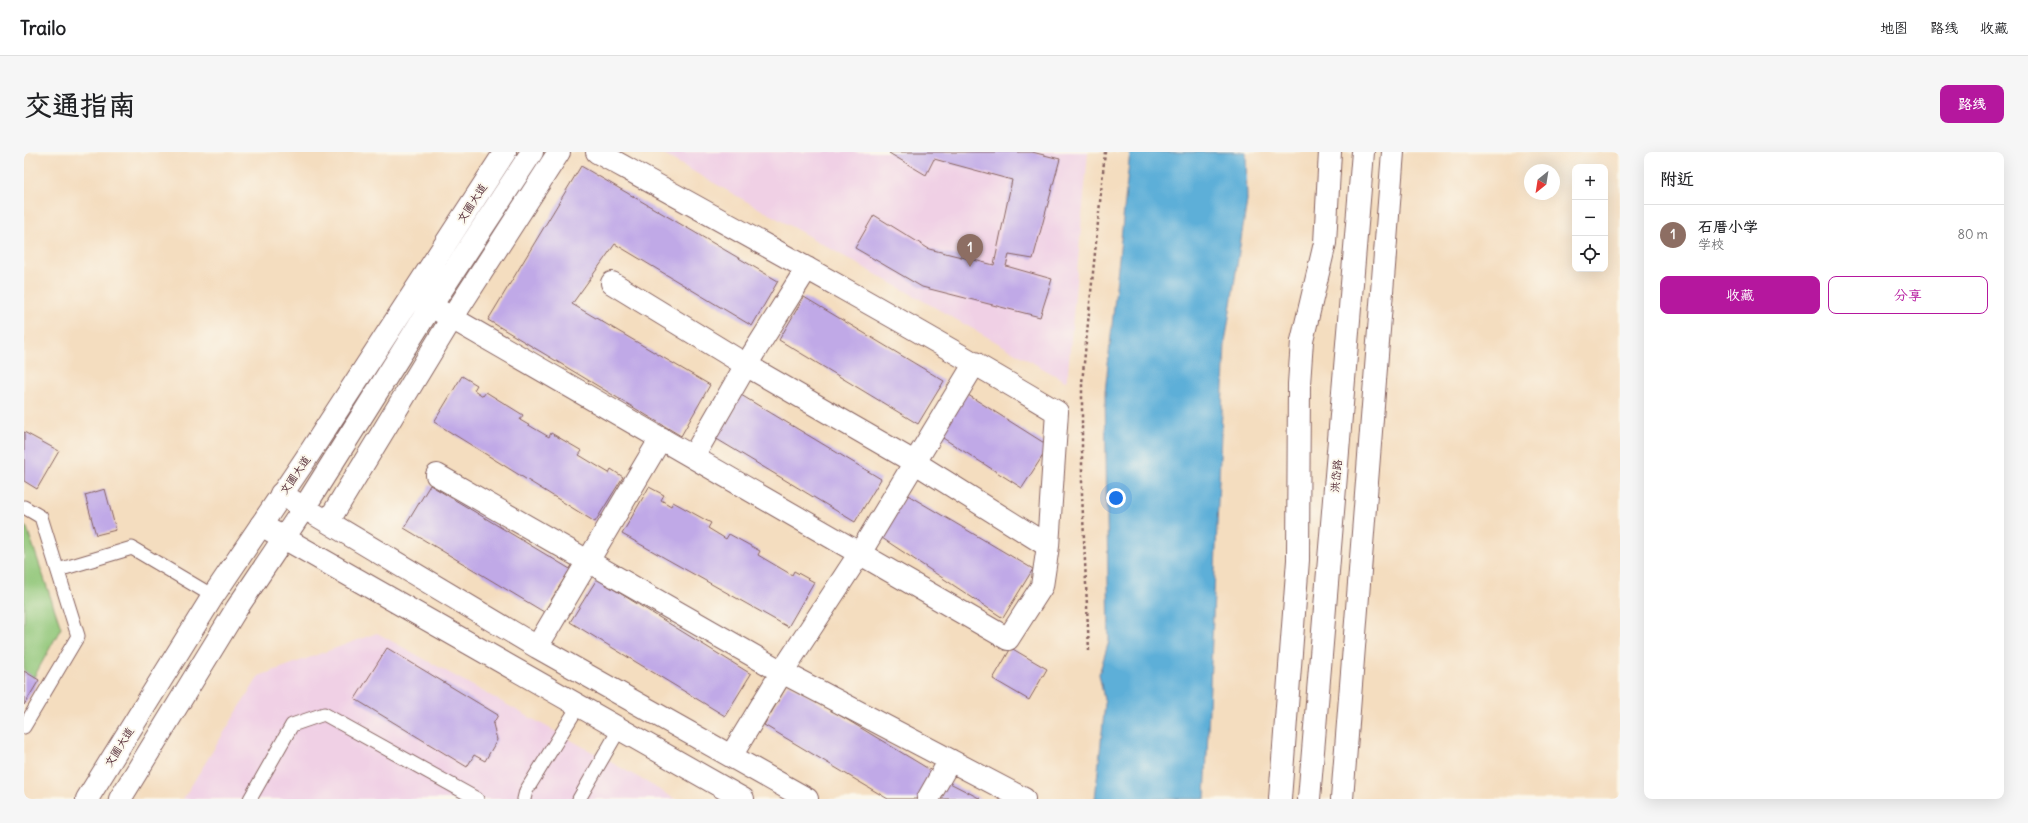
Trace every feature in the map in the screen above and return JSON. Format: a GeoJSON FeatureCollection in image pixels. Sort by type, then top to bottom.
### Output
{"type":"FeatureCollection","features":[{"type":"Feature","properties":{"kind":"street","name":"文圃大道"},"geometry":{"type":"LineString","coordinates":[[86,799],[213,596],[305,460],[505,152]]}},
{"type":"Feature","properties":{"kind":"street","name":"文圃大道"},"geometry":{"type":"LineString","coordinates":[[120,799],[236,608],[282,538],[304,508],[431,306],[532,152]]}},
{"type":"Feature","properties":{"kind":"street"},"geometry":{"type":"LineString","coordinates":[[328,522],[452,318],[559,152]]}},
{"type":"Feature","properties":{"kind":"street"},"geometry":{"type":"LineString","coordinates":[[431,306],[1008,639],[1042,586],[1048,546],[1057,412],[975,363],[807,268],[597,152]]}},
{"type":"Feature","properties":{"kind":"street"},"geometry":{"type":"LineString","coordinates":[[1280,799],[1298,560],[1298,384],[1302,341],[1325,243],[1330,152]]}},
{"type":"Feature","properties":{"kind":"street","name":"洪岱路"},"geometry":{"type":"LineString","coordinates":[[1309,799],[1363,152]]}},
{"type":"Feature","properties":{"kind":"street"},"geometry":{"type":"LineString","coordinates":[[1342,799],[1393,152]]}},
{"type":"Feature","properties":{"kind":"street"},"geometry":{"type":"LineString","coordinates":[[693,457],[746,364],[807,268]]}},
{"type":"Feature","properties":{"kind":"street"},"geometry":{"type":"LineString","coordinates":[[612,283],[746,364],[914,462],[1048,546]]}},
{"type":"Feature","properties":{"kind":"street"},"geometry":{"type":"LineString","coordinates":[[731,756],[782,672],[860,553],[975,363]]}},
{"type":"Feature","properties":{"kind":"street"},"geometry":{"type":"LineString","coordinates":[[537,647],[661,438]]}},
{"type":"Feature","properties":{"kind":"street"},"geometry":{"type":"LineString","coordinates":[[437,475],[782,672],[1024,799]]}},
{"type":"Feature","properties":{"kind":"street"},"geometry":{"type":"LineString","coordinates":[[281,494],[537,647],[807,799]]}},
{"type":"Feature","properties":{"kind":"street"},"geometry":{"type":"LineString","coordinates":[[261,524],[282,538],[743,799]]}},
{"type":"Feature","properties":{"kind":"street"},"geometry":{"type":"LineString","coordinates":[[928,799],[950,760]]}},
{"type":"Feature","properties":{"kind":"lane"},"geometry":{"type":"LineString","coordinates":[[24,507],[41,517],[78,636],[24,727]]}},
{"type":"Feature","properties":{"kind":"lane"},"geometry":{"type":"LineString","coordinates":[[58,570],[132,548],[213,596]]}},
{"type":"Feature","properties":{"kind":"lane"},"geometry":{"type":"LineString","coordinates":[[524,799],[526,791],[579,705]]}},
{"type":"Feature","properties":{"kind":"lane"},"geometry":{"type":"LineString","coordinates":[[250,799],[292,725],[324,714],[477,799]]}},
{"type":"Feature","properties":{"kind":"lane"},"geometry":{"type":"LineString","coordinates":[[579,799],[620,728]]}},
{"type":"Feature","properties":{"kind":"path"},"geometry":{"type":"LineString","coordinates":[[1089,651],[1082,494],[1082,383],[1105,152]]}},
{"type":"Feature","properties":{"kind":"shaded area"},"geometry":{"type":"Polygon","coordinates":[[[659,152],[1088,152],[1067,382],[659,152]]]}},
{"type":"Feature","properties":{"kind":"shaded area"},"geometry":{"type":"Polygon","coordinates":[[[377,633],[675,799],[183,799],[259,676],[377,633]]]}},
{"type":"Feature","properties":{"kind":"green space"},"geometry":{"type":"Polygon","coordinates":[[[24,526],[27,528],[61,628],[34,677],[24,671],[24,526]]]}},
{"type":"Feature","properties":{"kind":"water"},"geometry":{"type":"Polygon","coordinates":[[[1130,152],[1246,152],[1247,201],[1225,343],[1205,799],[1095,799],[1105,704],[1099,674],[1109,641],[1105,393],[1130,152]]]}},
{"type":"Feature","properties":{"kind":"building"},"geometry":{"type":"Polygon","coordinates":[[[1032,152],[1060,159],[1033,259],[1009,255],[1006,266],[1052,279],[1040,317],[922,287],[855,248],[874,215],[929,249],[994,265],[1012,180],[934,159],[926,175],[889,153],[1032,152]]]}},
{"type":"Feature","properties":{"kind":"building"},"geometry":{"type":"Polygon","coordinates":[[[581,166],[778,281],[752,326],[615,244],[572,304],[710,385],[681,436],[488,320],[581,166]]]}},
{"type":"Feature","properties":{"kind":"building"},"geometry":{"type":"Polygon","coordinates":[[[804,297],[944,381],[918,424],[779,340],[804,297]]]}},
{"type":"Feature","properties":{"kind":"building"},"geometry":{"type":"Polygon","coordinates":[[[462,376],[477,385],[474,390],[483,396],[486,392],[523,415],[520,420],[549,437],[551,433],[582,451],[579,455],[609,473],[611,469],[623,477],[595,522],[434,422],[462,376]]]}},
{"type":"Feature","properties":{"kind":"building"},"geometry":{"type":"Polygon","coordinates":[[[965,393],[1049,446],[1022,488],[938,435],[965,393]]]}},
{"type":"Feature","properties":{"kind":"building"},"geometry":{"type":"Polygon","coordinates":[[[741,395],[881,479],[855,522],[715,438],[741,395]]]}},
{"type":"Feature","properties":{"kind":"building"},"geometry":{"type":"Polygon","coordinates":[[[24,432],[59,451],[37,489],[24,481],[24,432]]]}},
{"type":"Feature","properties":{"kind":"building"},"geometry":{"type":"Polygon","coordinates":[[[430,485],[570,569],[544,612],[404,528],[430,485]]]}},
{"type":"Feature","properties":{"kind":"building"},"geometry":{"type":"Polygon","coordinates":[[[649,487],[664,495],[661,500],[671,506],[673,502],[711,523],[708,528],[726,539],[729,534],[760,551],[758,555],[792,575],[794,571],[814,582],[788,627],[622,534],[649,487]]]}},
{"type":"Feature","properties":{"kind":"building"},"geometry":{"type":"Polygon","coordinates":[[[105,489],[116,530],[96,535],[85,495],[105,489]]]}},
{"type":"Feature","properties":{"kind":"building"},"geometry":{"type":"Polygon","coordinates":[[[906,494],[1033,569],[1003,618],[879,536],[906,494]]]}},
{"type":"Feature","properties":{"kind":"building"},"geometry":{"type":"Polygon","coordinates":[[[597,579],[751,674],[725,716],[570,622],[597,579]]]}},
{"type":"Feature","properties":{"kind":"building"},"geometry":{"type":"Polygon","coordinates":[[[387,648],[498,715],[493,724],[497,740],[485,761],[474,755],[467,767],[355,699],[387,648]]]}},
{"type":"Feature","properties":{"kind":"building"},"geometry":{"type":"Polygon","coordinates":[[[1011,648],[1047,669],[1029,700],[993,679],[1011,648]]]}},
{"type":"Feature","properties":{"kind":"building"},"geometry":{"type":"Polygon","coordinates":[[[24,671],[39,680],[24,705],[24,671]]]}},
{"type":"Feature","properties":{"kind":"building"},"geometry":{"type":"Polygon","coordinates":[[[788,684],[937,774],[922,799],[888,799],[764,725],[788,684]]]}},
{"type":"Feature","properties":{"kind":"building"},"geometry":{"type":"Polygon","coordinates":[[[948,782],[981,799],[939,799],[948,782]]]}},
{"type":"Feature","properties":{"kind":"place","name":"石厝小学"},"geometry":{"type":"Point","coordinates":[970,267]}}]}
